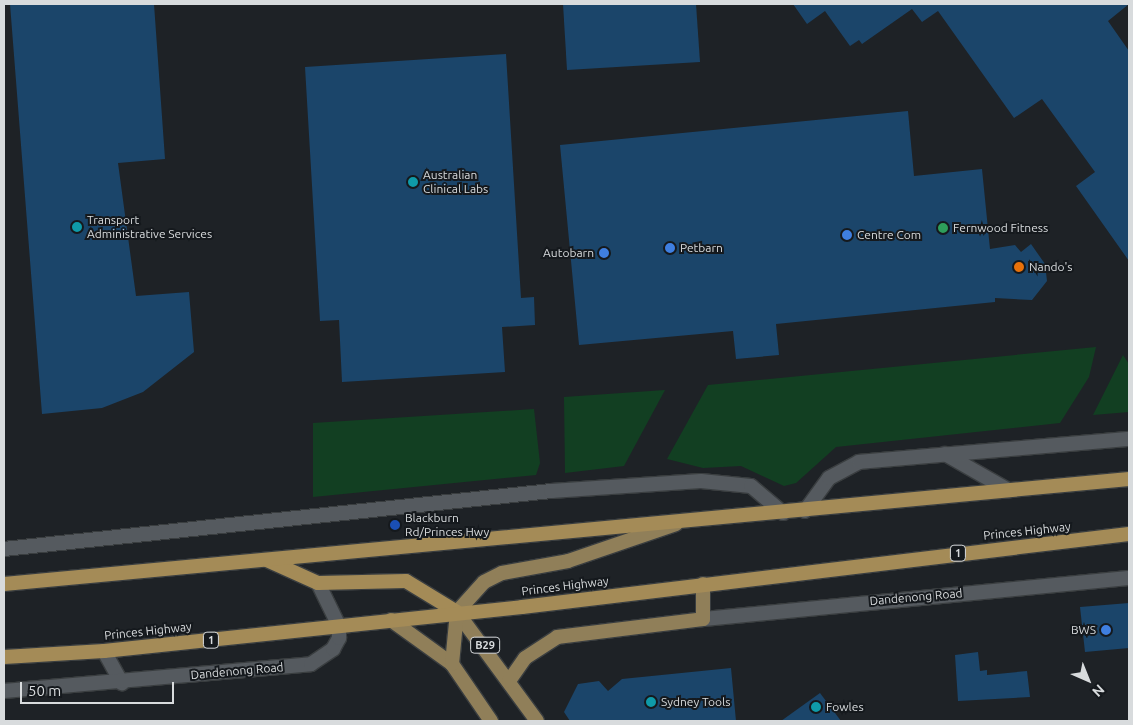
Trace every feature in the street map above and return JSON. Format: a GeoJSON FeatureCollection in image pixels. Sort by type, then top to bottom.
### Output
{"type":"FeatureCollection","features":[{"type":"Feature","properties":{"kind":"highway"},"geometry":{"type":"LineString","coordinates":[[4,584],[676,524],[1129,479]]}},
{"type":"Feature","properties":{"kind":"highway","name":"Princes Highway"},"geometry":{"type":"LineString","coordinates":[[4,657],[104,651],[339,626],[1129,534]]}},
{"type":"Feature","properties":{"kind":"highway"},"geometry":{"type":"LineString","coordinates":[[266,560],[318,583],[406,581],[457,612]]}},
{"type":"Feature","properties":{"kind":"main road"},"geometry":{"type":"LineString","coordinates":[[452,664],[457,612],[475,589],[502,573],[568,561],[676,524]]}},
{"type":"Feature","properties":{"kind":"main road"},"geometry":{"type":"LineString","coordinates":[[508,681],[525,658],[557,637],[703,619],[702,584]]}},
{"type":"Feature","properties":{"kind":"main road","name":"B29"},"geometry":{"type":"LineString","coordinates":[[457,612],[537,721]]}},
{"type":"Feature","properties":{"kind":"main road"},"geometry":{"type":"LineString","coordinates":[[391,620],[452,664],[491,721]]}},
{"type":"Feature","properties":{"kind":"street"},"geometry":{"type":"LineString","coordinates":[[805,511],[829,478],[849,464],[944,453],[1129,439]]}},
{"type":"Feature","properties":{"kind":"street"},"geometry":{"type":"LineString","coordinates":[[944,453],[1008,490]]}},
{"type":"Feature","properties":{"kind":"street"},"geometry":{"type":"LineString","coordinates":[[4,549],[551,491],[701,481],[751,486],[783,513]]}},
{"type":"Feature","properties":{"kind":"street","name":"Dandenong Road"},"geometry":{"type":"LineString","coordinates":[[703,619],[1129,578]]}},
{"type":"Feature","properties":{"kind":"street"},"geometry":{"type":"LineString","coordinates":[[318,583],[339,626]]}},
{"type":"Feature","properties":{"kind":"street","name":"Dandenong Road"},"geometry":{"type":"LineString","coordinates":[[4,691],[311,664],[333,649],[339,626]]}},
{"type":"Feature","properties":{"kind":"street"},"geometry":{"type":"LineString","coordinates":[[104,651],[122,682]]}},
{"type":"Feature","properties":{"kind":"green space"},"geometry":{"type":"Polygon","coordinates":[[[1096,347],[1089,377],[1060,423],[836,447],[796,483],[784,486],[741,466],[703,468],[667,459],[708,385],[1096,347]]]}},
{"type":"Feature","properties":{"kind":"green space"},"geometry":{"type":"Polygon","coordinates":[[[1123,355],[1129,364],[1129,412],[1093,415],[1123,355]]]}},
{"type":"Feature","properties":{"kind":"green space"},"geometry":{"type":"Polygon","coordinates":[[[665,390],[624,466],[565,473],[564,397],[665,390]]]}},
{"type":"Feature","properties":{"kind":"green space"},"geometry":{"type":"Polygon","coordinates":[[[534,409],[540,463],[536,475],[313,497],[313,423],[534,409]]]}},
{"type":"Feature","properties":{"kind":"building","name":"Transport Administrative Services"},"geometry":{"type":"Polygon","coordinates":[[[10,4],[154,4],[165,159],[118,163],[136,296],[189,292],[194,352],[143,392],[102,408],[42,414],[10,4]]]}},
{"type":"Feature","properties":{"kind":"building"},"geometry":{"type":"Polygon","coordinates":[[[563,4],[696,4],[700,62],[567,70],[563,4]]]}},
{"type":"Feature","properties":{"kind":"building"},"geometry":{"type":"Polygon","coordinates":[[[793,4],[1129,4],[1108,21],[1129,51],[1129,261],[1076,186],[1095,172],[1042,99],[1014,118],[938,11],[922,22],[912,9],[862,44],[859,40],[850,46],[825,11],[807,24],[793,4]]]}},
{"type":"Feature","properties":{"kind":"building","name":"Australian Clinical Labs"},"geometry":{"type":"Polygon","coordinates":[[[506,54],[521,298],[534,297],[535,325],[502,327],[505,372],[342,382],[339,320],[320,321],[305,67],[506,54]]]}},
{"type":"Feature","properties":{"kind":"building"},"geometry":{"type":"Polygon","coordinates":[[[908,111],[914,176],[982,169],[990,249],[1015,245],[1021,252],[1031,244],[1045,264],[1047,281],[1032,300],[995,298],[995,302],[776,324],[779,355],[736,359],[733,331],[579,345],[560,145],[908,111]]]}},
{"type":"Feature","properties":{"kind":"building","name":"BWS"},"geometry":{"type":"Polygon","coordinates":[[[1129,603],[1129,648],[1085,652],[1080,607],[1129,603]]]}},
{"type":"Feature","properties":{"kind":"building"},"geometry":{"type":"Polygon","coordinates":[[[978,652],[980,671],[987,670],[987,675],[1027,671],[1030,697],[958,701],[955,655],[978,652]]]}},
{"type":"Feature","properties":{"kind":"building","name":"Sydney Tools"},"geometry":{"type":"Polygon","coordinates":[[[731,668],[736,721],[570,721],[564,712],[578,684],[599,681],[608,691],[622,679],[731,668]]]}},
{"type":"Feature","properties":{"kind":"building","name":"Fowles"},"geometry":{"type":"Polygon","coordinates":[[[820,693],[841,721],[781,721],[820,693]]]}},
{"type":"Feature","properties":{"kind":"place","name":"Australian Clinical Labs"},"geometry":{"type":"Point","coordinates":[413,182]}},
{"type":"Feature","properties":{"kind":"place","name":"Transport Administrative Services"},"geometry":{"type":"Point","coordinates":[77,227]}},
{"type":"Feature","properties":{"kind":"place","name":"Fernwood Fitness"},"geometry":{"type":"Point","coordinates":[943,228]}},
{"type":"Feature","properties":{"kind":"place","name":"Centre Com"},"geometry":{"type":"Point","coordinates":[847,235]}},
{"type":"Feature","properties":{"kind":"place","name":"Petbarn"},"geometry":{"type":"Point","coordinates":[670,248]}},
{"type":"Feature","properties":{"kind":"place","name":"Autobarn"},"geometry":{"type":"Point","coordinates":[604,253]}},
{"type":"Feature","properties":{"kind":"place","name":"Nando's"},"geometry":{"type":"Point","coordinates":[1019,267]}},
{"type":"Feature","properties":{"kind":"place","name":"Blackburn Rd/Princes Hwy"},"geometry":{"type":"Point","coordinates":[395,525]}},
{"type":"Feature","properties":{"kind":"place","name":"BWS"},"geometry":{"type":"Point","coordinates":[1106,630]}},
{"type":"Feature","properties":{"kind":"place","name":"Sydney Tools"},"geometry":{"type":"Point","coordinates":[651,702]}},
{"type":"Feature","properties":{"kind":"place","name":"Fowles"},"geometry":{"type":"Point","coordinates":[816,707]}}]}
